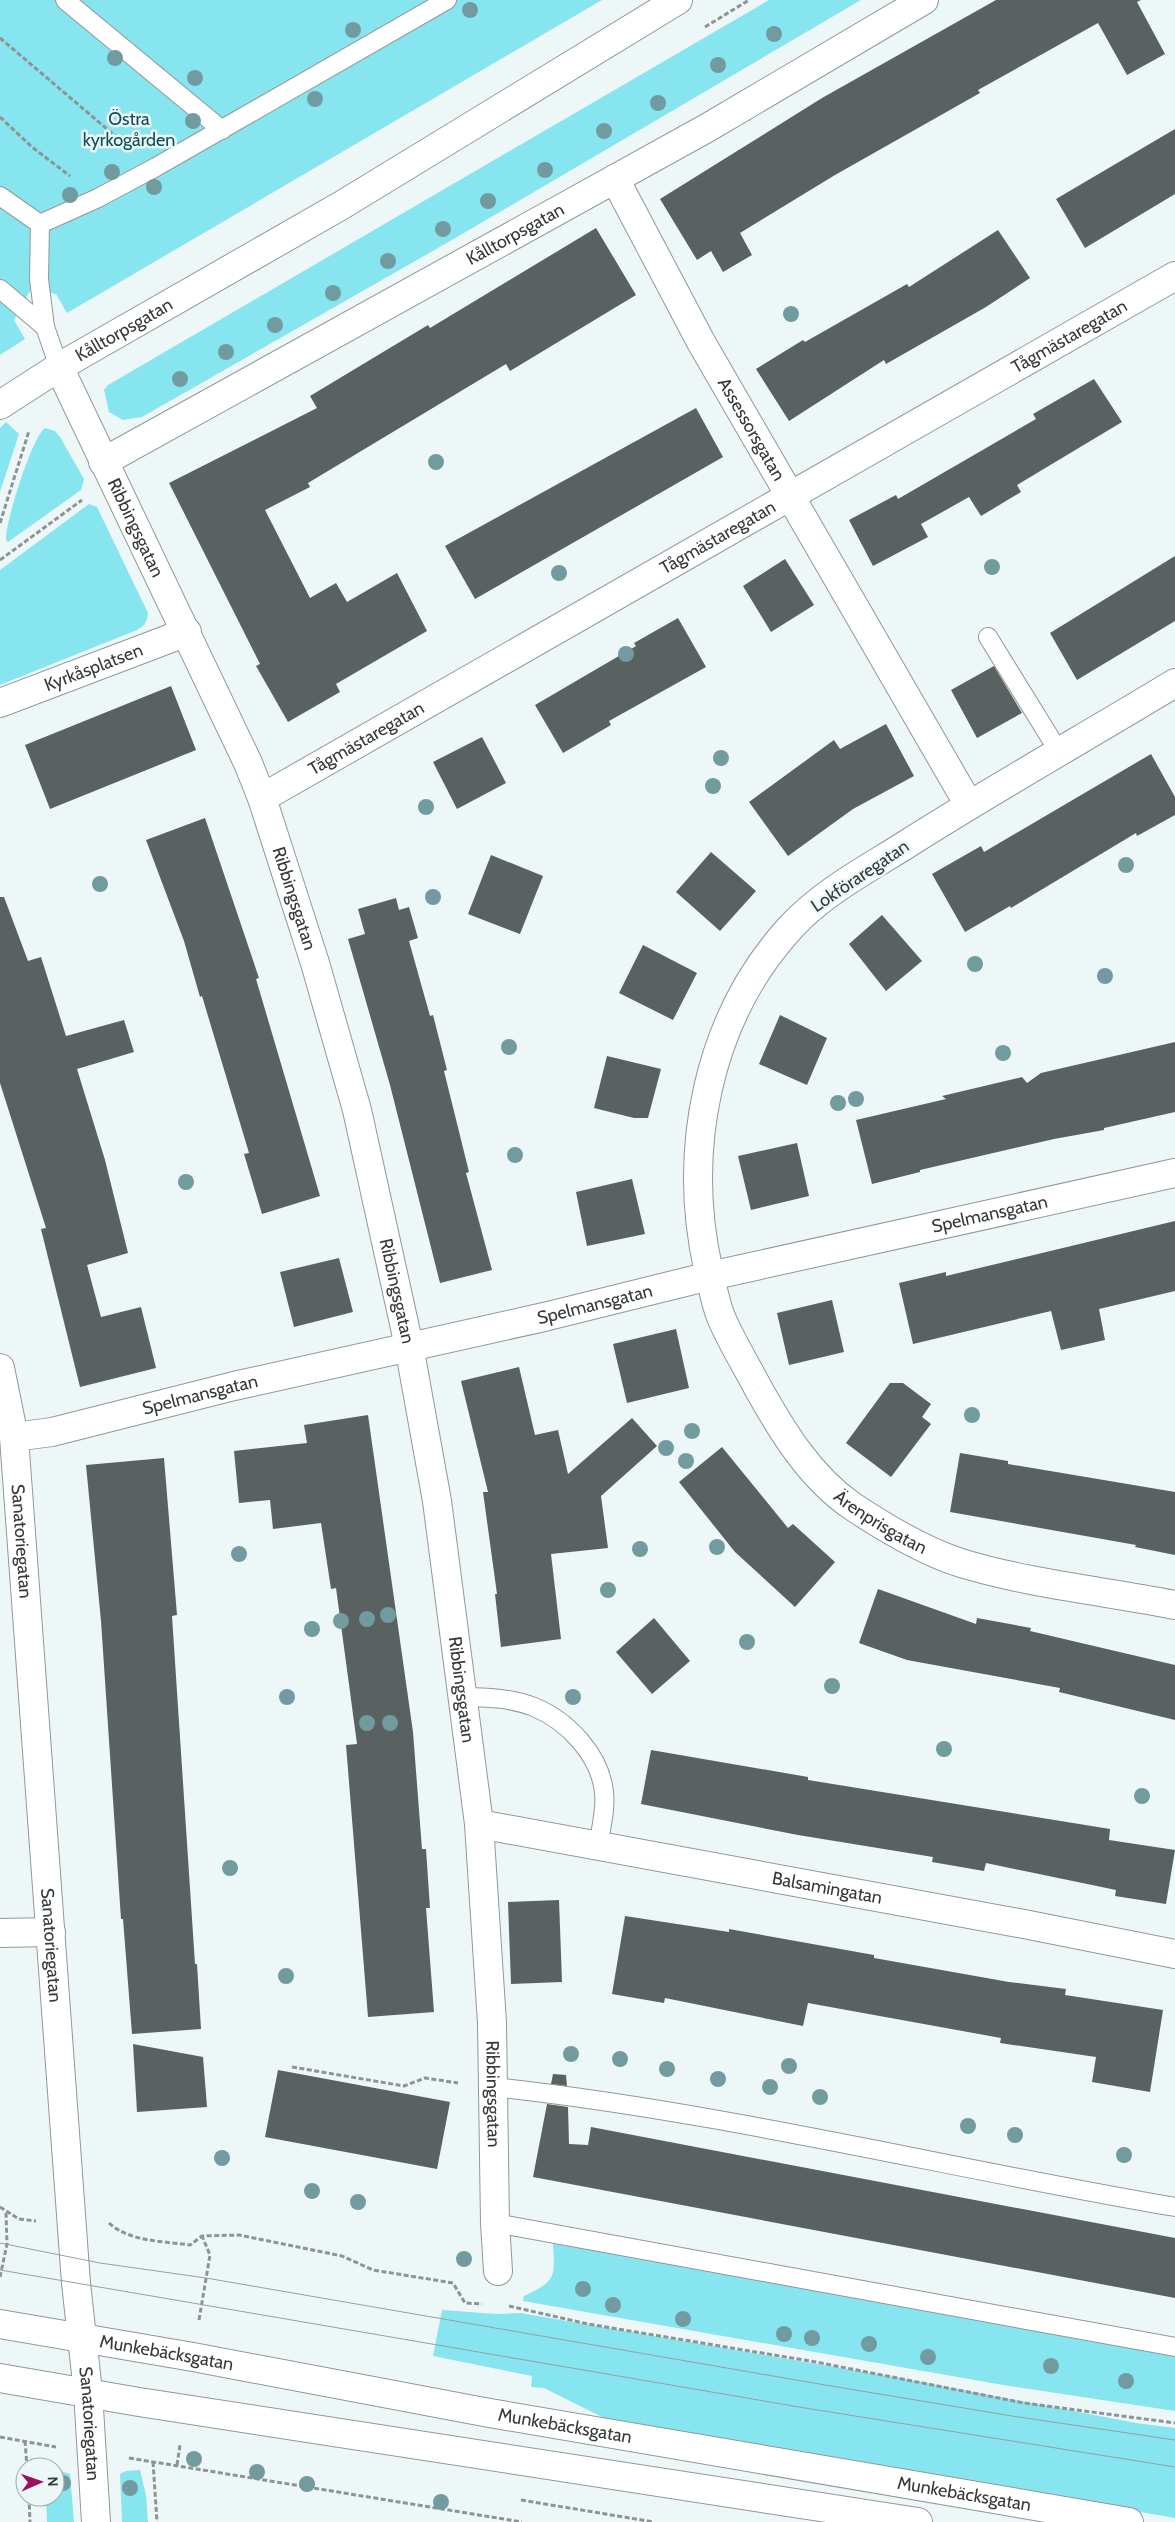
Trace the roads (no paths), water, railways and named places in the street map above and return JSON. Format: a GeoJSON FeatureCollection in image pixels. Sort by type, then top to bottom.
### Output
{"type":"FeatureCollection","features":[{"type":"Feature","properties":{"kind":"street","name":"Kålltorpsgatan"},"geometry":{"type":"LineString","coordinates":[[59,367],[342,205],[678,0]]}},
{"type":"Feature","properties":{"kind":"street","name":"Kålltorpsgatan"},"geometry":{"type":"LineString","coordinates":[[108,472],[924,0]]}},
{"type":"Feature","properties":{"kind":"street","name":"Assessorsgatan"},"geometry":{"type":"LineString","coordinates":[[616,179],[701,342],[969,804]]}},
{"type":"Feature","properties":{"kind":"street","name":"Tågmästaregatan"},"geometry":{"type":"LineString","coordinates":[[262,798],[1175,276]]}},
{"type":"Feature","properties":{"kind":"street"},"geometry":{"type":"LineString","coordinates":[[0,405],[59,367]]}},
{"type":"Feature","properties":{"kind":"street","name":"Ribbingsgatan"},"geometry":{"type":"LineString","coordinates":[[59,367],[108,472],[187,632],[244,754],[262,798],[358,1110],[409,1346],[448,1574],[479,1824],[492,2023],[495,2223],[498,2271]]}},
{"type":"Feature","properties":{"kind":"street","name":"Kyrkåsplatsen"},"geometry":{"type":"LineString","coordinates":[[0,703],[187,632]]}},
{"type":"Feature","properties":{"kind":"street","name":"Lokföraregatan"},"geometry":{"type":"LineString","coordinates":[[710,1276],[701,1235],[698,1201],[702,1114],[711,1074],[733,1012],[760,965],[816,901],[969,804],[1175,683]]}},
{"type":"Feature","properties":{"kind":"street","name":"Spelmansgatan"},"geometry":{"type":"LineString","coordinates":[[14,1437],[52,1432],[409,1346],[544,1317],[710,1276],[1175,1173]]}},
{"type":"Feature","properties":{"kind":"street","name":"Ärenprisgatan"},"geometry":{"type":"LineString","coordinates":[[710,1276],[721,1316],[770,1409],[820,1479],[850,1504],[893,1531],[961,1562],[1053,1583],[1175,1605]]}},
{"type":"Feature","properties":{"kind":"street","name":"Sanatoriegatan"},"geometry":{"type":"LineString","coordinates":[[0,1368],[14,1437],[72,2221],[93,2454],[96,2522]]}},
{"type":"Feature","properties":{"kind":"street","name":"Balsamingatan"},"geometry":{"type":"LineString","coordinates":[[479,1824],[1024,1924],[1175,1954]]}},
{"type":"Feature","properties":{"kind":"street"},"geometry":{"type":"LineString","coordinates":[[0,1933],[51,1932]]}},
{"type":"Feature","properties":{"kind":"street","name":"Munkebäcksgatan"},"geometry":{"type":"LineString","coordinates":[[0,2324],[493,2414],[1129,2522]]}},
{"type":"Feature","properties":{"kind":"street","name":"Munkebäcksgatan"},"geometry":{"type":"LineString","coordinates":[[0,2378],[918,2522]]}},
{"type":"Feature","properties":{"kind":"lane"},"geometry":{"type":"LineString","coordinates":[[65,0],[222,130]]}},
{"type":"Feature","properties":{"kind":"lane"},"geometry":{"type":"LineString","coordinates":[[40,224],[98,198],[156,168],[447,0]]}},
{"type":"Feature","properties":{"kind":"lane"},"geometry":{"type":"LineString","coordinates":[[0,196],[40,224]]}},
{"type":"Feature","properties":{"kind":"lane"},"geometry":{"type":"LineString","coordinates":[[40,224],[39,279],[45,327],[59,367]]}},
{"type":"Feature","properties":{"kind":"lane"},"geometry":{"type":"LineString","coordinates":[[0,289],[45,327]]}},
{"type":"Feature","properties":{"kind":"lane"},"geometry":{"type":"LineString","coordinates":[[988,637],[1059,752]]}},
{"type":"Feature","properties":{"kind":"lane"},"geometry":{"type":"LineString","coordinates":[[462,1697],[489,1698],[534,1707],[552,1717],[581,1742],[597,1767],[604,1793],[598,1846]]}},
{"type":"Feature","properties":{"kind":"lane"},"geometry":{"type":"LineString","coordinates":[[493,2087],[576,2096],[677,2112],[1175,2207]]}},
{"type":"Feature","properties":{"kind":"lane"},"geometry":{"type":"LineString","coordinates":[[495,2223],[1175,2347]]}},
{"type":"Feature","properties":{"kind":"tram line"},"geometry":{"type":"LineString","coordinates":[[0,2243],[100,2263],[206,2278],[825,2385],[1012,2416],[1175,2440]]}},
{"type":"Feature","properties":{"kind":"tram line"},"geometry":{"type":"LineString","coordinates":[[0,2270],[805,2408],[1175,2467]]}},
{"type":"Feature","properties":{"kind":"park label","name":"Östra kyrkogården"},"geometry":{"type":"Point","coordinates":[129,129]}}]}
